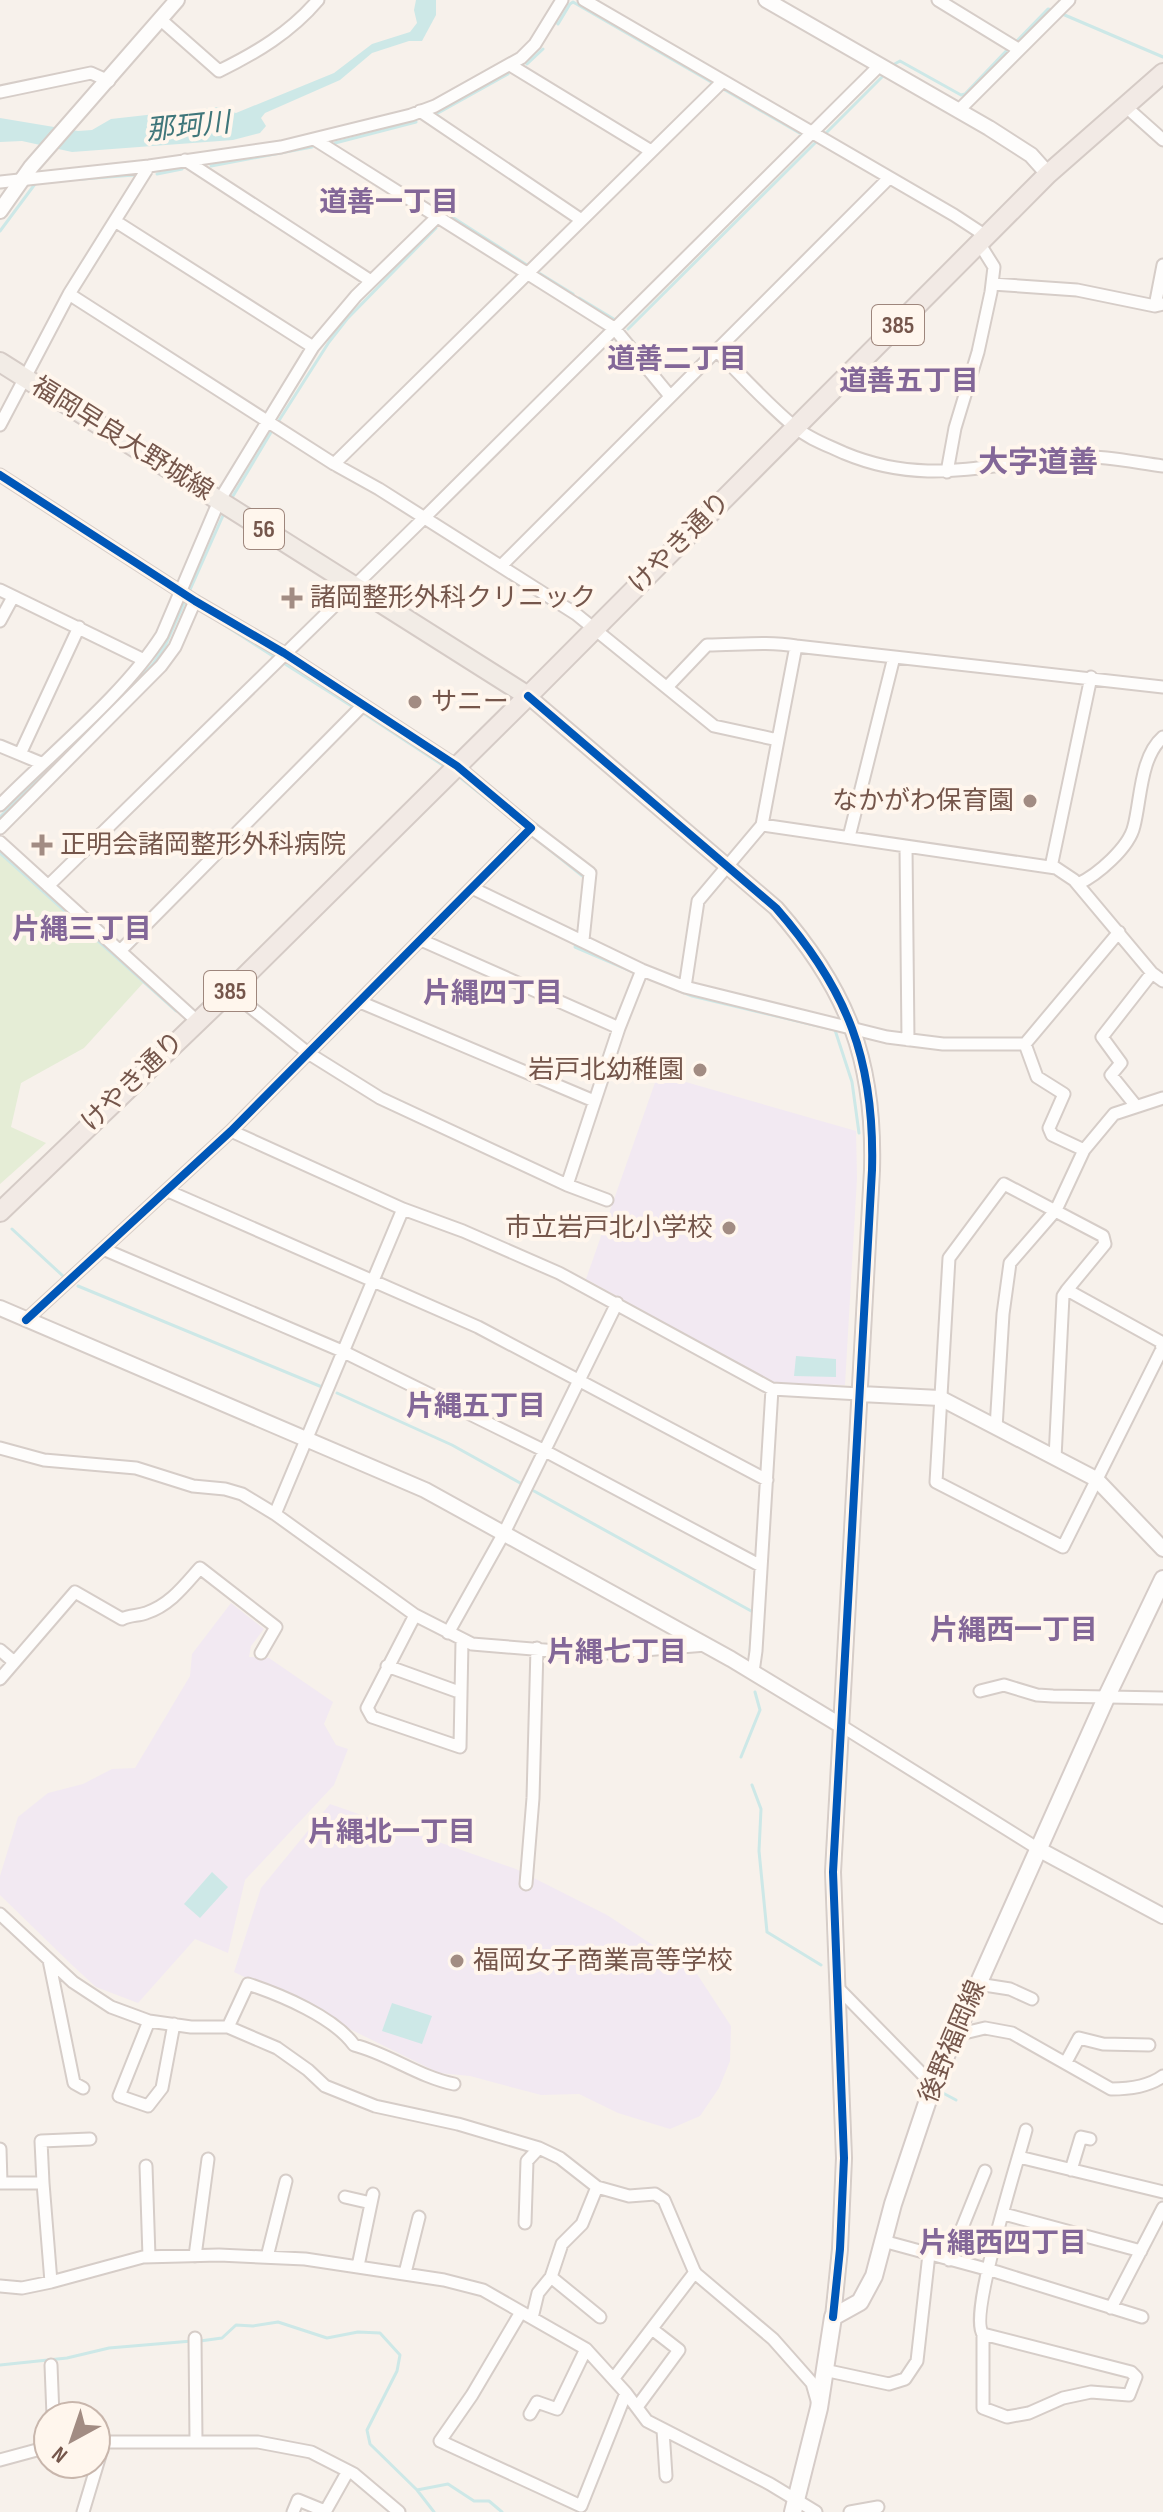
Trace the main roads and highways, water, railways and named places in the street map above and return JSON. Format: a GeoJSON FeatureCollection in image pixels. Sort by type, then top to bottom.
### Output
{"type":"FeatureCollection","features":[{"type":"Feature","properties":{"kind":"highway","name":"385"},"geometry":{"type":"LineString","coordinates":[[1048,174],[1116,99],[1163,58]]}},
{"type":"Feature","properties":{"kind":"highway","name":"385"},"geometry":{"type":"LineString","coordinates":[[1048,174],[1163,73]]}},
{"type":"Feature","properties":{"kind":"highway","name":"けやき通り"},"geometry":{"type":"LineString","coordinates":[[0,1212],[230,991],[528,696],[1048,174]]}},
{"type":"Feature","properties":{"kind":"main road","name":"福岡早良大野城線"},"geometry":{"type":"LineString","coordinates":[[0,362],[528,696]]}},
{"type":"Feature","properties":{"kind":"main road","name":"後野福岡線"},"geometry":{"type":"LineString","coordinates":[[795,2506],[819,2408],[833,2317],[860,2302],[874,2276],[933,2085],[1106,1698],[1163,1579]]}},
{"type":"Feature","properties":{"kind":"water","name":"那珂川"},"geometry":{"type":"Polygon","coordinates":[[[416,0],[436,0],[436,15],[422,41],[409,41],[372,53],[340,80],[265,113],[261,118],[266,126],[260,133],[233,140],[72,152],[22,141],[0,142],[0,118],[78,131],[92,130],[111,119],[218,107],[236,113],[334,73],[372,44],[410,32],[417,23],[414,10],[416,0]]]}},
{"type":"Feature","properties":{"kind":"water"},"geometry":{"type":"Polygon","coordinates":[[[796,1356],[836,1359],[836,1377],[794,1376],[796,1356]]]}},
{"type":"Feature","properties":{"kind":"water"},"geometry":{"type":"Polygon","coordinates":[[[212,1872],[228,1887],[200,1918],[184,1904],[212,1872]]]}},
{"type":"Feature","properties":{"kind":"water"},"geometry":{"type":"Polygon","coordinates":[[[392,2003],[432,2016],[422,2044],[382,2031],[392,2003]]]}},
{"type":"Feature","properties":{"kind":"waterway"},"geometry":{"type":"LineString","coordinates":[[556,22],[558,24],[573,2],[803,135]]}},
{"type":"Feature","properties":{"kind":"waterway"},"geometry":{"type":"LineString","coordinates":[[1015,43],[1048,9],[1053,10]]}},
{"type":"Feature","properties":{"kind":"waterway"},"geometry":{"type":"LineString","coordinates":[[1060,13],[1163,57]]}},
{"type":"Feature","properties":{"kind":"waterway"},"geometry":{"type":"LineString","coordinates":[[891,66],[900,61],[961,95],[1009,48]]}},
{"type":"Feature","properties":{"kind":"waterway"},"geometry":{"type":"LineString","coordinates":[[527,64],[543,49]]}},
{"type":"Feature","properties":{"kind":"waterway"},"geometry":{"type":"LineString","coordinates":[[438,113],[508,74]]}},
{"type":"Feature","properties":{"kind":"waterway"},"geometry":{"type":"LineString","coordinates":[[824,135],[884,75]]}},
{"type":"Feature","properties":{"kind":"waterway"},"geometry":{"type":"LineString","coordinates":[[335,143],[416,122]]}},
{"type":"Feature","properties":{"kind":"waterway"},"geometry":{"type":"LineString","coordinates":[[628,329],[818,140]]}},
{"type":"Feature","properties":{"kind":"waterway"},"geometry":{"type":"LineString","coordinates":[[211,166],[312,147]]}},
{"type":"Feature","properties":{"kind":"waterway"},"geometry":{"type":"LineString","coordinates":[[157,174],[182,169]]}},
{"type":"Feature","properties":{"kind":"waterway"},"geometry":{"type":"LineString","coordinates":[[82,179],[134,175]]}},
{"type":"Feature","properties":{"kind":"waterway"},"geometry":{"type":"LineString","coordinates":[[0,231],[35,184]]}},
{"type":"Feature","properties":{"kind":"waterway"},"geometry":{"type":"LineString","coordinates":[[449,215],[527,265]]}},
{"type":"Feature","properties":{"kind":"waterway"},"geometry":{"type":"LineString","coordinates":[[278,422],[347,319],[436,228]]}},
{"type":"Feature","properties":{"kind":"waterway"},"geometry":{"type":"LineString","coordinates":[[539,273],[573,294]]}},
{"type":"Feature","properties":{"kind":"waterway"},"geometry":{"type":"LineString","coordinates":[[579,298],[617,321]]}},
{"type":"Feature","properties":{"kind":"waterway"},"geometry":{"type":"LineString","coordinates":[[230,501],[273,429]]}},
{"type":"Feature","properties":{"kind":"waterway"},"geometry":{"type":"LineString","coordinates":[[189,592],[225,511]]}},
{"type":"Feature","properties":{"kind":"waterway"},"geometry":{"type":"LineString","coordinates":[[111,706],[153,664],[166,644],[186,599]]}},
{"type":"Feature","properties":{"kind":"waterway"},"geometry":{"type":"LineString","coordinates":[[218,621],[276,658]]}},
{"type":"Feature","properties":{"kind":"waterway"},"geometry":{"type":"LineString","coordinates":[[282,662],[353,707]]}},
{"type":"Feature","properties":{"kind":"waterway"},"geometry":{"type":"LineString","coordinates":[[360,711],[447,768]]}},
{"type":"Feature","properties":{"kind":"waterway"},"geometry":{"type":"LineString","coordinates":[[0,817],[100,717]]}},
{"type":"Feature","properties":{"kind":"waterway"},"geometry":{"type":"LineString","coordinates":[[457,775],[513,820]]}},
{"type":"Feature","properties":{"kind":"waterway"},"geometry":{"type":"LineString","coordinates":[[535,838],[585,878]]}},
{"type":"Feature","properties":{"kind":"waterway"},"geometry":{"type":"LineString","coordinates":[[0,853],[176,1011]]}},
{"type":"Feature","properties":{"kind":"waterway"},"geometry":{"type":"LineString","coordinates":[[576,943],[575,947],[638,974]]}},
{"type":"Feature","properties":{"kind":"waterway"},"geometry":{"type":"LineString","coordinates":[[653,980],[692,996],[835,1030],[852,1082],[859,1133]]}},
{"type":"Feature","properties":{"kind":"waterway"},"geometry":{"type":"LineString","coordinates":[[12,1229],[63,1276]]}},
{"type":"Feature","properties":{"kind":"waterway"},"geometry":{"type":"LineString","coordinates":[[78,1286],[322,1387]]}},
{"type":"Feature","properties":{"kind":"waterway"},"geometry":{"type":"LineString","coordinates":[[337,1393],[452,1445],[522,1484]]}},
{"type":"Feature","properties":{"kind":"waterway"},"geometry":{"type":"LineString","coordinates":[[534,1491],[753,1612],[750,1651]]}},
{"type":"Feature","properties":{"kind":"waterway"},"geometry":{"type":"LineString","coordinates":[[741,1757],[760,1710],[755,1692]]}},
{"type":"Feature","properties":{"kind":"waterway"},"geometry":{"type":"LineString","coordinates":[[752,1785],[761,1809],[759,1851],[767,1932],[821,1965]]}},
{"type":"Feature","properties":{"kind":"waterway"},"geometry":{"type":"LineString","coordinates":[[941,2092],[956,2100]]}},
{"type":"Feature","properties":{"kind":"waterway"},"geometry":{"type":"LineString","coordinates":[[200,2341],[222,2338],[236,2325],[278,2322],[327,2338],[358,2332],[380,2333],[400,2355],[397,2371],[367,2430],[370,2444],[417,2490],[448,2484],[474,2501],[489,2501],[502,2512]]}},
{"type":"Feature","properties":{"kind":"waterway"},"geometry":{"type":"LineString","coordinates":[[0,2365],[67,2358],[109,2348],[192,2341]]}},
{"type":"Feature","properties":{"kind":"waterway"},"geometry":{"type":"LineString","coordinates":[[417,2490],[434,2512]]}},
{"type":"Feature","properties":{"kind":"place","name":"諸岡整形外科クリニック"},"geometry":{"type":"Point","coordinates":[292,598]}},
{"type":"Feature","properties":{"kind":"place","name":"サニー"},"geometry":{"type":"Point","coordinates":[415,702]}},
{"type":"Feature","properties":{"kind":"place","name":"なかがわ保育園"},"geometry":{"type":"Point","coordinates":[1030,801]}},
{"type":"Feature","properties":{"kind":"place","name":"正明会諸岡整形外科病院"},"geometry":{"type":"Point","coordinates":[42,845]}},
{"type":"Feature","properties":{"kind":"place","name":"岩戸北幼稚園"},"geometry":{"type":"Point","coordinates":[700,1070]}},
{"type":"Feature","properties":{"kind":"place","name":"市立岩戸北小学校"},"geometry":{"type":"Point","coordinates":[729,1228]}},
{"type":"Feature","properties":{"kind":"place","name":"福岡女子商業高等学校"},"geometry":{"type":"Point","coordinates":[457,1961]}},
{"type":"Feature","properties":{"kind":"district","name":"道善一丁目"},"geometry":{"type":"Point","coordinates":[389,202]}},
{"type":"Feature","properties":{"kind":"district","name":"道善二丁目"},"geometry":{"type":"Point","coordinates":[677,359]}},
{"type":"Feature","properties":{"kind":"district","name":"道善五丁目"},"geometry":{"type":"Point","coordinates":[909,381]}},
{"type":"Feature","properties":{"kind":"district","name":"大字道善"},"geometry":{"type":"Point","coordinates":[1038,463]}},
{"type":"Feature","properties":{"kind":"district","name":"片縄三丁目"},"geometry":{"type":"Point","coordinates":[82,929]}},
{"type":"Feature","properties":{"kind":"district","name":"片縄四丁目"},"geometry":{"type":"Point","coordinates":[493,993]}},
{"type":"Feature","properties":{"kind":"district","name":"片縄五丁目"},"geometry":{"type":"Point","coordinates":[476,1406]}},
{"type":"Feature","properties":{"kind":"district","name":"片縄西一丁目"},"geometry":{"type":"Point","coordinates":[1014,1630]}},
{"type":"Feature","properties":{"kind":"district","name":"片縄七丁目"},"geometry":{"type":"Point","coordinates":[617,1652]}},
{"type":"Feature","properties":{"kind":"district","name":"片縄北一丁目"},"geometry":{"type":"Point","coordinates":[392,1832]}},
{"type":"Feature","properties":{"kind":"district","name":"片縄西四丁目"},"geometry":{"type":"Point","coordinates":[1003,2243]}}]}
